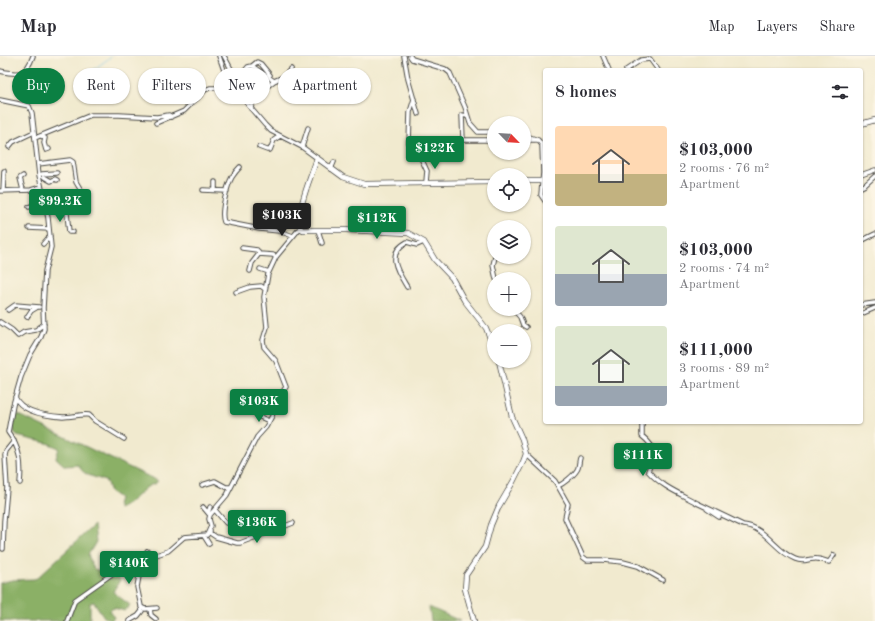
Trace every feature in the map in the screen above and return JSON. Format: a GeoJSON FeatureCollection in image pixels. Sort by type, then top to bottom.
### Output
{"type":"FeatureCollection","features":[{"type":"Feature","properties":{"kind":"street"},"geometry":{"type":"LineString","coordinates":[[0,71],[15,74],[23,72],[33,56]]}},
{"type":"Feature","properties":{"kind":"street"},"geometry":{"type":"LineString","coordinates":[[219,56],[223,68]]}},
{"type":"Feature","properties":{"kind":"street"},"geometry":{"type":"LineString","coordinates":[[224,56],[230,68]]}},
{"type":"Feature","properties":{"kind":"street"},"geometry":{"type":"LineString","coordinates":[[404,56],[408,79],[418,114]]}},
{"type":"Feature","properties":{"kind":"street"},"geometry":{"type":"LineString","coordinates":[[410,56],[412,58],[445,68],[450,74],[465,107],[470,123],[478,132],[487,132]]}},
{"type":"Feature","properties":{"kind":"street"},"geometry":{"type":"LineString","coordinates":[[603,56],[608,68]]}},
{"type":"Feature","properties":{"kind":"street"},"geometry":{"type":"LineString","coordinates":[[629,68],[642,60],[650,59],[654,56]]}},
{"type":"Feature","properties":{"kind":"street"},"geometry":{"type":"LineString","coordinates":[[650,59],[657,68]]}},
{"type":"Feature","properties":{"kind":"street"},"geometry":{"type":"LineString","coordinates":[[248,68],[257,62],[264,68]]}},
{"type":"Feature","properties":{"kind":"street"},"geometry":{"type":"LineString","coordinates":[[252,66],[274,81]]}},
{"type":"Feature","properties":{"kind":"street"},"geometry":{"type":"LineString","coordinates":[[251,109],[254,94],[258,88],[265,84],[268,86],[278,79]]}},
{"type":"Feature","properties":{"kind":"street"},"geometry":{"type":"LineString","coordinates":[[156,123],[184,111],[205,90],[214,88]]}},
{"type":"Feature","properties":{"kind":"street"},"geometry":{"type":"LineString","coordinates":[[414,99],[410,112],[409,143],[487,140]]}},
{"type":"Feature","properties":{"kind":"street"},"geometry":{"type":"LineString","coordinates":[[0,100],[29,106],[32,113],[38,164],[41,174],[41,187],[44,197],[51,247],[45,272],[41,307],[44,329],[24,369],[15,397],[8,432],[14,440],[21,460],[20,483]]}},
{"type":"Feature","properties":{"kind":"street"},"geometry":{"type":"LineString","coordinates":[[247,104],[265,126],[280,136],[302,147],[343,177],[364,184],[487,182]]}},
{"type":"Feature","properties":{"kind":"street"},"geometry":{"type":"LineString","coordinates":[[35,138],[91,115],[157,117],[169,115],[171,117]]}},
{"type":"Feature","properties":{"kind":"street"},"geometry":{"type":"LineString","coordinates":[[463,140],[462,115],[467,116]]}},
{"type":"Feature","properties":{"kind":"street"},"geometry":{"type":"LineString","coordinates":[[863,123],[875,120]]}},
{"type":"Feature","properties":{"kind":"street"},"geometry":{"type":"LineString","coordinates":[[302,147],[308,128]]}},
{"type":"Feature","properties":{"kind":"street"},"geometry":{"type":"LineString","coordinates":[[9,147],[13,142],[34,132]]}},
{"type":"Feature","properties":{"kind":"street"},"geometry":{"type":"LineString","coordinates":[[40,135],[45,138],[45,147],[46,150],[48,150]]}},
{"type":"Feature","properties":{"kind":"street"},"geometry":{"type":"LineString","coordinates":[[259,147],[270,150],[274,140],[280,136]]}},
{"type":"Feature","properties":{"kind":"street"},"geometry":{"type":"LineString","coordinates":[[531,138],[538,140],[542,145],[543,173]]}},
{"type":"Feature","properties":{"kind":"street"},"geometry":{"type":"LineString","coordinates":[[531,140],[538,140]]}},
{"type":"Feature","properties":{"kind":"street"},"geometry":{"type":"LineString","coordinates":[[209,514],[215,510],[227,495],[257,437],[269,421],[277,400],[286,387],[276,361],[264,347],[263,340],[267,327],[264,297],[265,289],[269,272],[276,257],[300,228],[299,221],[302,204],[317,158]]}},
{"type":"Feature","properties":{"kind":"street"},"geometry":{"type":"LineString","coordinates":[[421,158],[427,171],[426,182]]}},
{"type":"Feature","properties":{"kind":"street"},"geometry":{"type":"LineString","coordinates":[[38,164],[70,160],[73,162],[76,182],[82,192]]}},
{"type":"Feature","properties":{"kind":"street"},"geometry":{"type":"LineString","coordinates":[[331,168],[334,162]]}},
{"type":"Feature","properties":{"kind":"street"},"geometry":{"type":"LineString","coordinates":[[240,167],[231,178],[227,191],[222,217],[224,222],[279,231],[293,236]]}},
{"type":"Feature","properties":{"kind":"street"},"geometry":{"type":"LineString","coordinates":[[863,175],[875,170]]}},
{"type":"Feature","properties":{"kind":"street"},"geometry":{"type":"LineString","coordinates":[[4,171],[2,191],[41,187]]}},
{"type":"Feature","properties":{"kind":"street"},"geometry":{"type":"LineString","coordinates":[[41,174],[57,173]]}},
{"type":"Feature","properties":{"kind":"street"},"geometry":{"type":"LineString","coordinates":[[41,174],[51,181],[55,179],[57,180]]}},
{"type":"Feature","properties":{"kind":"street"},"geometry":{"type":"LineString","coordinates":[[23,176],[20,178],[23,190]]}},
{"type":"Feature","properties":{"kind":"street"},"geometry":{"type":"LineString","coordinates":[[863,186],[875,176]]}},
{"type":"Feature","properties":{"kind":"street"},"geometry":{"type":"LineString","coordinates":[[531,181],[543,181]]}},
{"type":"Feature","properties":{"kind":"street"},"geometry":{"type":"LineString","coordinates":[[215,182],[215,190]]}},
{"type":"Feature","properties":{"kind":"street"},"geometry":{"type":"LineString","coordinates":[[543,186],[541,195],[543,198]]}},
{"type":"Feature","properties":{"kind":"street"},"geometry":{"type":"LineString","coordinates":[[203,190],[227,191]]}},
{"type":"Feature","properties":{"kind":"street"},"geometry":{"type":"LineString","coordinates":[[65,195],[69,232],[74,232]]}},
{"type":"Feature","properties":{"kind":"street"},"geometry":{"type":"LineString","coordinates":[[29,207],[44,197]]}},
{"type":"Feature","properties":{"kind":"street"},"geometry":{"type":"LineString","coordinates":[[29,228],[49,229]]}},
{"type":"Feature","properties":{"kind":"street"},"geometry":{"type":"LineString","coordinates":[[300,228],[303,230],[408,233],[424,242],[435,260],[452,278],[464,300],[487,330]]}},
{"type":"Feature","properties":{"kind":"street"},"geometry":{"type":"LineString","coordinates":[[318,230],[322,243]]}},
{"type":"Feature","properties":{"kind":"street"},"geometry":{"type":"LineString","coordinates":[[863,240],[875,234]]}},
{"type":"Feature","properties":{"kind":"street"},"geometry":{"type":"LineString","coordinates":[[43,244],[50,236]]}},
{"type":"Feature","properties":{"kind":"street"},"geometry":{"type":"LineString","coordinates":[[407,287],[396,269],[394,259],[402,244],[407,242],[417,245],[424,242]]}},
{"type":"Feature","properties":{"kind":"street"},"geometry":{"type":"LineString","coordinates":[[242,248],[257,250],[259,254],[273,255],[276,257]]}},
{"type":"Feature","properties":{"kind":"street"},"geometry":{"type":"LineString","coordinates":[[250,271],[252,263],[259,254]]}},
{"type":"Feature","properties":{"kind":"street"},"geometry":{"type":"LineString","coordinates":[[260,269],[269,272]]}},
{"type":"Feature","properties":{"kind":"street"},"geometry":{"type":"LineString","coordinates":[[236,292],[250,287],[261,286],[265,289]]}},
{"type":"Feature","properties":{"kind":"street"},"geometry":{"type":"LineString","coordinates":[[863,305],[875,303]]}},
{"type":"Feature","properties":{"kind":"street"},"geometry":{"type":"LineString","coordinates":[[8,310],[15,305],[41,307]]}},
{"type":"Feature","properties":{"kind":"street"},"geometry":{"type":"LineString","coordinates":[[27,317],[35,308],[41,307]]}},
{"type":"Feature","properties":{"kind":"street"},"geometry":{"type":"LineString","coordinates":[[863,313],[875,308]]}},
{"type":"Feature","properties":{"kind":"street"},"geometry":{"type":"LineString","coordinates":[[0,322],[18,336],[24,332],[36,330],[44,324]]}},
{"type":"Feature","properties":{"kind":"street"},"geometry":{"type":"LineString","coordinates":[[501,368],[512,417],[522,439],[526,454],[548,474],[558,486],[568,504],[564,518],[583,558],[587,560],[623,562],[638,566],[663,580]]}},
{"type":"Feature","properties":{"kind":"street"},"geometry":{"type":"LineString","coordinates":[[15,397],[17,402],[22,407],[39,414],[64,417],[89,415],[95,421],[124,439]]}},
{"type":"Feature","properties":{"kind":"street"},"geometry":{"type":"LineString","coordinates":[[258,412],[260,417],[269,421]]}},
{"type":"Feature","properties":{"kind":"street"},"geometry":{"type":"LineString","coordinates":[[642,424],[642,436],[651,443],[654,449],[648,471],[653,477],[673,492],[743,525],[755,528],[767,536],[782,551],[795,559],[804,562],[814,559],[829,562],[834,555]]}},
{"type":"Feature","properties":{"kind":"street"},"geometry":{"type":"LineString","coordinates":[[3,550],[7,488],[5,455],[14,440]]}},
{"type":"Feature","properties":{"kind":"street"},"geometry":{"type":"LineString","coordinates":[[474,621],[465,589],[466,575],[485,548],[496,513],[526,454]]}},
{"type":"Feature","properties":{"kind":"street"},"geometry":{"type":"LineString","coordinates":[[558,486],[564,484],[576,472],[580,458]]}},
{"type":"Feature","properties":{"kind":"street"},"geometry":{"type":"LineString","coordinates":[[202,485],[215,481],[226,487],[231,487]]}},
{"type":"Feature","properties":{"kind":"street"},"geometry":{"type":"LineString","coordinates":[[696,503],[719,517]]}},
{"type":"Feature","properties":{"kind":"street"},"geometry":{"type":"LineString","coordinates":[[203,507],[209,514]]}},
{"type":"Feature","properties":{"kind":"street"},"geometry":{"type":"LineString","coordinates":[[210,507],[210,533],[237,543],[293,523]]}},
{"type":"Feature","properties":{"kind":"street"},"geometry":{"type":"LineString","coordinates":[[215,510],[226,523]]}},
{"type":"Feature","properties":{"kind":"street"},"geometry":{"type":"LineString","coordinates":[[68,621],[75,600],[116,571],[138,559],[168,551],[184,537],[207,535],[210,529]]}},
{"type":"Feature","properties":{"kind":"street"},"geometry":{"type":"LineString","coordinates":[[204,536],[209,544]]}},
{"type":"Feature","properties":{"kind":"street"},"geometry":{"type":"LineString","coordinates":[[147,551],[153,556]]}},
{"type":"Feature","properties":{"kind":"street"},"geometry":{"type":"LineString","coordinates":[[129,621],[138,616],[142,610],[137,587],[139,576],[138,559]]}},
{"type":"Feature","properties":{"kind":"street"},"geometry":{"type":"LineString","coordinates":[[141,607],[145,609],[157,608]]}},
{"type":"Feature","properties":{"kind":"street"},"geometry":{"type":"LineString","coordinates":[[150,609],[151,615],[156,619]]}},
{"type":"Feature","properties":{"kind":"green space"},"geometry":{"type":"Polygon","coordinates":[[[15,413],[158,481],[147,487],[130,502],[119,509],[117,505],[119,498],[109,491],[107,482],[87,475],[78,465],[65,466],[56,458],[59,448],[47,443],[17,436],[13,428],[15,413]]]}},
{"type":"Feature","properties":{"kind":"green space"},"geometry":{"type":"Polygon","coordinates":[[[94,525],[96,542],[88,555],[94,569],[100,571],[111,568],[120,580],[113,592],[130,605],[125,611],[114,608],[110,610],[114,618],[110,621],[104,617],[94,602],[90,603],[90,621],[0,621],[0,583],[12,580],[37,578],[94,525]]]}},
{"type":"Feature","properties":{"kind":"green space"},"geometry":{"type":"Polygon","coordinates":[[[429,607],[460,621],[431,621],[429,607]]]}},
{"type":"Feature","properties":{"kind":"waterway"},"geometry":{"type":"LineString","coordinates":[[96,68],[112,56]]}}]}
